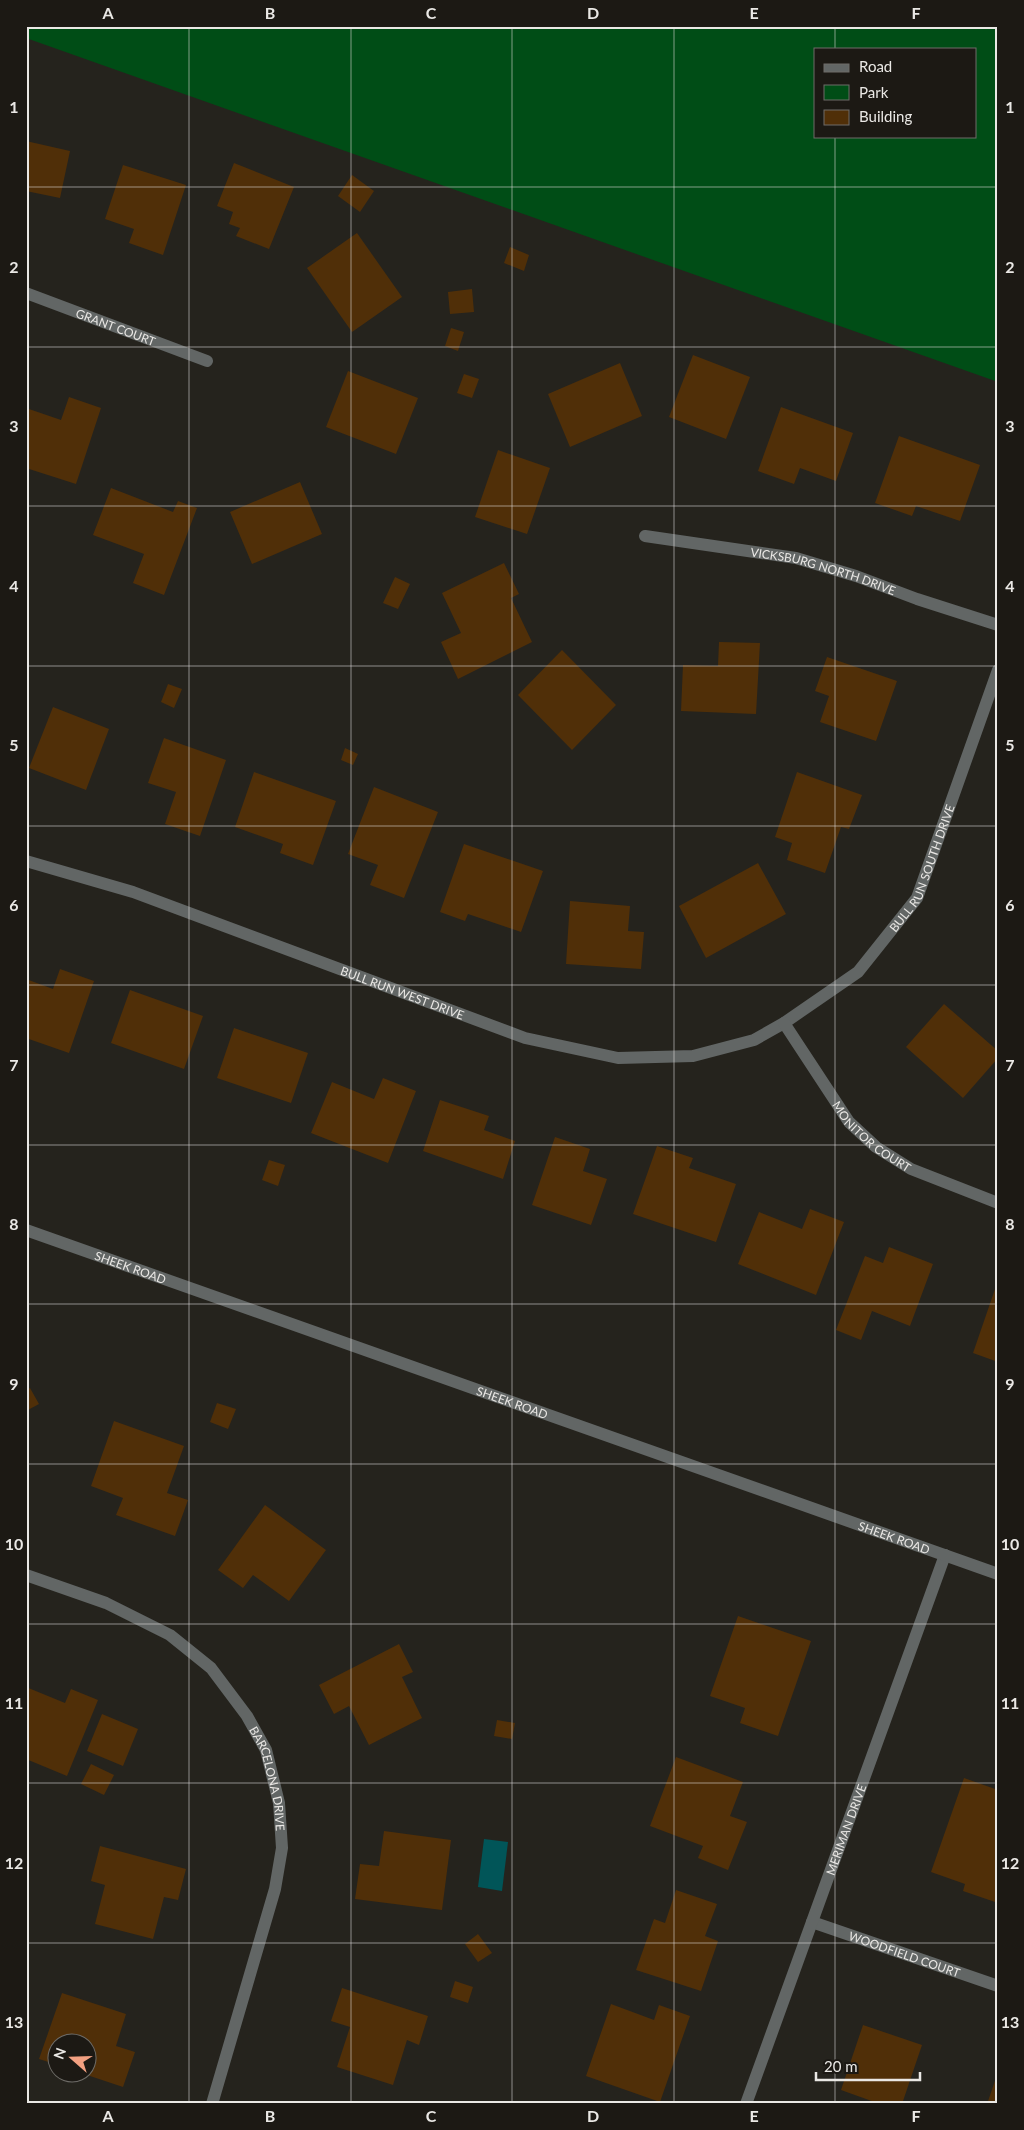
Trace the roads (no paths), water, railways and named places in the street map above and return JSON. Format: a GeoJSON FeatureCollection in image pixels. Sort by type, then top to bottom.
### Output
{"type":"FeatureCollection","features":[{"type":"Feature","properties":{"kind":"street","name":"GRANT COURT"},"geometry":{"type":"LineString","coordinates":[[26,293],[207,361]]}},
{"type":"Feature","properties":{"kind":"street","name":"VICKSBURG NORTH DRIVE"},"geometry":{"type":"LineString","coordinates":[[645,536],[796,558],[856,576],[917,599],[998,625]]}},
{"type":"Feature","properties":{"kind":"street","name":"BULL RUN SOUTH DRIVE"},"geometry":{"type":"LineString","coordinates":[[784,1023],[858,972],[917,898],[998,670]]}},
{"type":"Feature","properties":{"kind":"street","name":"BULL RUN WEST DRIVE"},"geometry":{"type":"LineString","coordinates":[[26,862],[133,892],[525,1038],[618,1058],[693,1056],[754,1040],[784,1023]]}},
{"type":"Feature","properties":{"kind":"street","name":"MONITOR COURT"},"geometry":{"type":"LineString","coordinates":[[784,1023],[849,1122],[876,1147],[911,1168],[998,1203]]}},
{"type":"Feature","properties":{"kind":"street","name":"SHEEK ROAD"},"geometry":{"type":"LineString","coordinates":[[26,1230],[998,1574]]}},
{"type":"Feature","properties":{"kind":"street","name":"MERIMAN DRIVE"},"geometry":{"type":"LineString","coordinates":[[746,2104],[945,1555]]}},
{"type":"Feature","properties":{"kind":"street","name":"BARCELONA DRIVE"},"geometry":{"type":"LineString","coordinates":[[26,1575],[106,1603],[170,1635],[211,1668],[247,1716],[266,1750],[279,1803],[282,1848],[275,1889],[212,2104]]}},
{"type":"Feature","properties":{"kind":"street","name":"WOODFIELD COURT"},"geometry":{"type":"LineString","coordinates":[[812,1922],[998,1986]]}},
{"type":"Feature","properties":{"kind":"water"},"geometry":{"type":"Polygon","coordinates":[[[484,1839],[508,1842],[502,1891],[478,1887],[484,1839]]]}}]}
